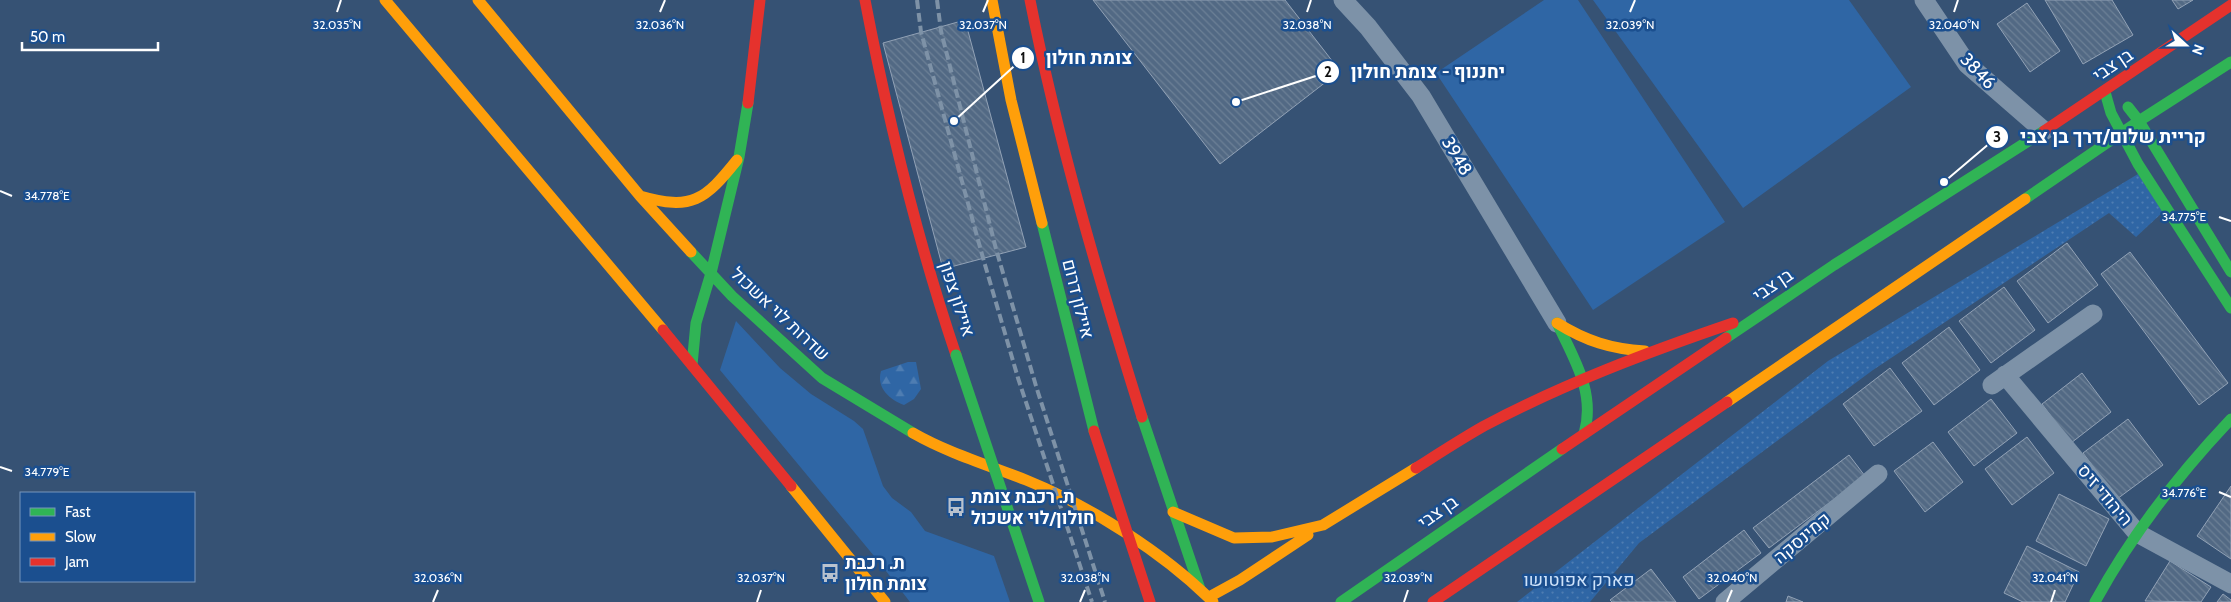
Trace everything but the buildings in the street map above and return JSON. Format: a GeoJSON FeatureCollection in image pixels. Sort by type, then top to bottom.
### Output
{"type":"FeatureCollection","features":[{"type":"Feature","properties":{"kind":"main road"},"geometry":{"type":"LineString","coordinates":[[385,0],[692,365],[885,602]]}},
{"type":"Feature","properties":{"kind":"main road","name":"שדרות לוי אשכול"},"geometry":{"type":"LineString","coordinates":[[478,0],[640,196],[711,273],[799,360],[822,378],[869,408],[930,443],[1028,481],[1098,515],[1137,540],[1200,589],[1211,600]]}},
{"type":"Feature","properties":{"kind":"main road"},"geometry":{"type":"LineString","coordinates":[[692,365],[696,323],[711,273],[739,157],[752,80],[760,0]]}},
{"type":"Feature","properties":{"kind":"main road","name":"איילון צפון"},"geometry":{"type":"LineString","coordinates":[[865,0],[887,107],[934,290],[1039,602]]}},
{"type":"Feature","properties":{"kind":"main road","name":"איילון דרום"},"geometry":{"type":"LineString","coordinates":[[992,0],[1011,100],[1094,431],[1150,602]]}},
{"type":"Feature","properties":{"kind":"main road"},"geometry":{"type":"LineString","coordinates":[[1030,0],[1071,179],[1121,350],[1200,589]]}},
{"type":"Feature","properties":{"kind":"main road","name":"בן צבי"},"geometry":{"type":"LineString","coordinates":[[1341,602],[1584,434],[1834,265],[2105,92],[2231,5]]}},
{"type":"Feature","properties":{"kind":"main road"},"geometry":{"type":"LineString","coordinates":[[1433,602],[2139,121],[2231,62]]}},
{"type":"Feature","properties":{"kind":"main road"},"geometry":{"type":"LineString","coordinates":[[2105,92],[2124,103],[2139,121],[2231,272]]}},
{"type":"Feature","properties":{"kind":"main road"},"geometry":{"type":"LineString","coordinates":[[2105,92],[2111,113],[2138,164],[2231,308]]}},
{"type":"Feature","properties":{"kind":"main road"},"geometry":{"type":"LineString","coordinates":[[640,196],[670,204],[679,205],[690,202],[710,190],[724,177],[739,157]]}},
{"type":"Feature","properties":{"kind":"main road"},"geometry":{"type":"LineString","coordinates":[[1211,600],[1323,524],[1483,428],[1537,400],[1650,351],[1765,312]]}},
{"type":"Feature","properties":{"kind":"main road"},"geometry":{"type":"LineString","coordinates":[[1557,323],[1580,338],[1603,347],[1620,350],[1650,351]]}},
{"type":"Feature","properties":{"kind":"main road"},"geometry":{"type":"LineString","coordinates":[[1557,323],[1583,381],[1590,407],[1590,418],[1584,434]]}},
{"type":"Feature","properties":{"kind":"main road"},"geometry":{"type":"LineString","coordinates":[[2095,602],[2137,533],[2171,487],[2231,419]]}},
{"type":"Feature","properties":{"kind":"main road"},"geometry":{"type":"LineString","coordinates":[[1173,512],[1234,538],[1272,537],[1323,524]]}},
{"type":"Feature","properties":{"kind":"street","name":"3948"},"geometry":{"type":"LineString","coordinates":[[1342,0],[1368,27],[1421,96],[1557,323]]}},
{"type":"Feature","properties":{"kind":"street","name":"3846"},"geometry":{"type":"LineString","coordinates":[[1924,0],[1968,64],[2044,131]]}},
{"type":"Feature","properties":{"kind":"street","name":"היהודי זיס"},"geometry":{"type":"LineString","coordinates":[[2093,314],[1998,380],[2137,533],[2231,584]]}},
{"type":"Feature","properties":{"kind":"street","name":"קמינסקה"},"geometry":{"type":"LineString","coordinates":[[1726,602],[1878,474]]}},
{"type":"Feature","properties":{"kind":"green space"},"geometry":{"type":"Polygon","coordinates":[[[1544,0],[1578,0],[1725,222],[1593,310],[1436,73],[1544,0]]]}},
{"type":"Feature","properties":{"kind":"green space"},"geometry":{"type":"Polygon","coordinates":[[[1593,0],[1849,0],[1911,87],[1743,208],[1593,0]]]}},
{"type":"Feature","properties":{"kind":"green space","name":"פארק אפוטושו"},"geometry":{"type":"Polygon","coordinates":[[[2138,174],[2163,212],[2136,237],[2109,213],[1873,370],[1639,543],[1590,602],[1517,602],[1828,361],[2138,174]]]}},
{"type":"Feature","properties":{"kind":"green space"},"geometry":{"type":"Polygon","coordinates":[[[736,321],[780,368],[811,394],[854,421],[863,429],[883,486],[892,498],[911,512],[925,531],[994,556],[1010,602],[910,602],[720,370],[736,321]]]}},
{"type":"Feature","properties":{"kind":"green space"},"geometry":{"type":"Polygon","coordinates":[[[908,362],[916,362],[921,389],[914,399],[904,405],[889,397],[882,388],[880,377],[881,371],[908,362]]]}},
{"type":"Feature","properties":{"kind":"railway"},"geometry":{"type":"LineString","coordinates":[[917,0],[921,32],[983,258],[1018,378],[1092,602]]}},
{"type":"Feature","properties":{"kind":"railway"},"geometry":{"type":"LineString","coordinates":[[937,0],[941,31],[996,249],[1036,386],[1105,602]]}},
{"type":"Feature","properties":{"kind":"traffic: fast"},"geometry":{"type":"LineString","coordinates":[[2025,199],[2139,121],[2231,62]]}},
{"type":"Feature","properties":{"kind":"traffic: fast"},"geometry":{"type":"LineString","coordinates":[[2105,92],[2111,113],[2138,164],[2231,308]]}},
{"type":"Feature","properties":{"kind":"traffic: fast"},"geometry":{"type":"LineString","coordinates":[[692,365],[696,323],[711,273],[739,157],[748,103]]}},
{"type":"Feature","properties":{"kind":"traffic: fast"},"geometry":{"type":"LineString","coordinates":[[2128,107],[2139,121],[2231,272]]}},
{"type":"Feature","properties":{"kind":"traffic: fast"},"geometry":{"type":"LineString","coordinates":[[1726,338],[1834,265],[2044,131]]}},
{"type":"Feature","properties":{"kind":"traffic: fast"},"geometry":{"type":"LineString","coordinates":[[1042,223],[1094,431]]}},
{"type":"Feature","properties":{"kind":"traffic: fast"},"geometry":{"type":"LineString","coordinates":[[691,252],[732,296],[822,378],[913,433]]}},
{"type":"Feature","properties":{"kind":"traffic: fast"},"geometry":{"type":"LineString","coordinates":[[1557,323],[1576,363],[1585,390],[1587,419],[1584,434]]}},
{"type":"Feature","properties":{"kind":"traffic: fast"},"geometry":{"type":"LineString","coordinates":[[956,355],[1039,602]]}},
{"type":"Feature","properties":{"kind":"traffic: fast"},"geometry":{"type":"LineString","coordinates":[[1142,417],[1200,589]]}},
{"type":"Feature","properties":{"kind":"traffic: fast"},"geometry":{"type":"LineString","coordinates":[[2095,602],[2124,553],[2157,506],[2231,419]]}},
{"type":"Feature","properties":{"kind":"traffic: fast"},"geometry":{"type":"LineString","coordinates":[[1341,602],[1562,449]]}},
{"type":"Feature","properties":{"kind":"traffic: slow"},"geometry":{"type":"LineString","coordinates":[[385,0],[663,330]]}},
{"type":"Feature","properties":{"kind":"traffic: slow"},"geometry":{"type":"LineString","coordinates":[[478,0],[640,196],[691,252]]}},
{"type":"Feature","properties":{"kind":"traffic: slow"},"geometry":{"type":"LineString","coordinates":[[992,0],[1011,100],[1042,223]]}},
{"type":"Feature","properties":{"kind":"traffic: slow"},"geometry":{"type":"LineString","coordinates":[[640,196],[673,202],[685,202],[696,199],[716,185],[737,160]]}},
{"type":"Feature","properties":{"kind":"traffic: slow"},"geometry":{"type":"LineString","coordinates":[[1727,402],[2025,199]]}},
{"type":"Feature","properties":{"kind":"traffic: slow"},"geometry":{"type":"LineString","coordinates":[[1557,323],[1578,335],[1599,343],[1645,351]]}},
{"type":"Feature","properties":{"kind":"traffic: slow"},"geometry":{"type":"LineString","coordinates":[[913,433],[954,453],[1026,480],[1100,517],[1125,532],[1172,566],[1213,602]]}},
{"type":"Feature","properties":{"kind":"traffic: slow"},"geometry":{"type":"LineString","coordinates":[[1173,512],[1234,538],[1272,537],[1323,525],[1416,468]]}},
{"type":"Feature","properties":{"kind":"traffic: slow"},"geometry":{"type":"LineString","coordinates":[[791,486],[885,602]]}},
{"type":"Feature","properties":{"kind":"traffic: slow"},"geometry":{"type":"LineString","coordinates":[[1209,597],[1240,580],[1308,535]]}},
{"type":"Feature","properties":{"kind":"traffic: jam"},"geometry":{"type":"LineString","coordinates":[[748,103],[760,0]]}},
{"type":"Feature","properties":{"kind":"traffic: jam"},"geometry":{"type":"LineString","coordinates":[[865,0],[883,90],[904,179],[956,355]]}},
{"type":"Feature","properties":{"kind":"traffic: jam"},"geometry":{"type":"LineString","coordinates":[[1030,0],[1066,158],[1110,314],[1142,417]]}},
{"type":"Feature","properties":{"kind":"traffic: jam"},"geometry":{"type":"LineString","coordinates":[[2044,131],[2231,5]]}},
{"type":"Feature","properties":{"kind":"traffic: jam"},"geometry":{"type":"LineString","coordinates":[[1416,468],[1484,426],[1544,396],[1669,345],[1733,323]]}},
{"type":"Feature","properties":{"kind":"traffic: jam"},"geometry":{"type":"LineString","coordinates":[[663,330],[791,486]]}},
{"type":"Feature","properties":{"kind":"traffic: jam"},"geometry":{"type":"LineString","coordinates":[[1562,449],[1726,338]]}},
{"type":"Feature","properties":{"kind":"traffic: jam"},"geometry":{"type":"LineString","coordinates":[[1433,602],[1727,402]]}},
{"type":"Feature","properties":{"kind":"traffic: jam"},"geometry":{"type":"LineString","coordinates":[[1094,431],[1150,602]]}},
{"type":"Feature","properties":{"kind":"place","name":"יחננוף - צומת חולון"},"geometry":{"type":"Point","coordinates":[1236,102]}},
{"type":"Feature","properties":{"kind":"place","name":"צומת חולון"},"geometry":{"type":"Point","coordinates":[954,121]}},
{"type":"Feature","properties":{"kind":"place","name":"קריית שלום/דרך בן צבי"},"geometry":{"type":"Point","coordinates":[1944,182]}},
{"type":"Feature","properties":{"kind":"place","name":"ת. רכבת צומת חולון/לוי אשכול"},"geometry":{"type":"Point","coordinates":[956,507]}},
{"type":"Feature","properties":{"kind":"place","name":"ת. רכבת צומת חולון"},"geometry":{"type":"Point","coordinates":[830,573]}}]}
